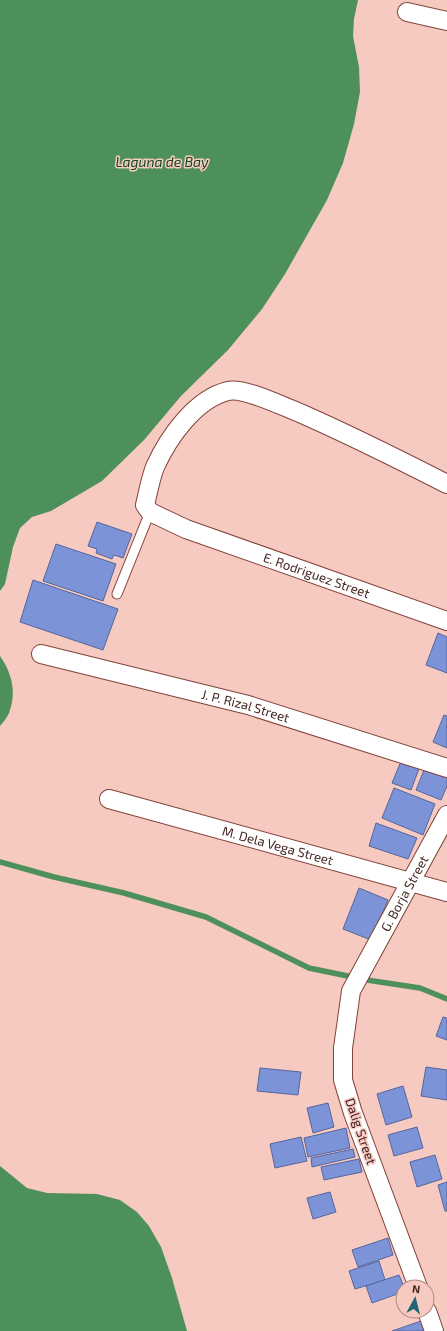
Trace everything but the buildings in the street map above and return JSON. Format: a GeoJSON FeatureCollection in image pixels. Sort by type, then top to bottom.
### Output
{"type":"FeatureCollection","features":[{"type":"Feature","properties":{"kind":"street"},"geometry":{"type":"LineString","coordinates":[[407,12],[447,22]]}},
{"type":"Feature","properties":{"kind":"street"},"geometry":{"type":"LineString","coordinates":[[150,512],[145,505],[149,488],[156,467],[176,431],[195,410],[210,398],[229,391],[238,391],[271,401],[352,436],[447,484]]}},
{"type":"Feature","properties":{"kind":"street","name":"E. Rodriguez Street"},"geometry":{"type":"LineString","coordinates":[[150,512],[186,529],[447,621]]}},
{"type":"Feature","properties":{"kind":"street","name":"J. P. Rizal Street"},"geometry":{"type":"LineString","coordinates":[[41,654],[248,705],[447,768]]}},
{"type":"Feature","properties":{"kind":"street","name":"M. Dela Vega Street"},"geometry":{"type":"LineString","coordinates":[[108,799],[447,892]]}},
{"type":"Feature","properties":{"kind":"street","name":"G. Borja Street"},"geometry":{"type":"LineString","coordinates":[[361,971],[447,815]]}},
{"type":"Feature","properties":{"kind":"street","name":"Dalig Street"},"geometry":{"type":"LineString","coordinates":[[361,971],[351,991],[343,1048],[343,1080],[353,1113],[415,1279]]}},
{"type":"Feature","properties":{"kind":"street"},"geometry":{"type":"LineString","coordinates":[[430,1319],[434,1331]]}},
{"type":"Feature","properties":{"kind":"lane"},"geometry":{"type":"LineString","coordinates":[[117,594],[150,512]]}},
{"type":"Feature","properties":{"kind":"water","name":"Laguna de Bay"},"geometry":{"type":"Polygon","coordinates":[[[0,0],[358,0],[354,19],[353,36],[359,67],[360,92],[354,124],[343,163],[327,200],[285,274],[262,309],[228,350],[181,396],[144,440],[102,481],[51,511],[32,517],[20,528],[13,547],[5,584],[0,591],[0,0]]]}},
{"type":"Feature","properties":{"kind":"water"},"geometry":{"type":"Polygon","coordinates":[[[0,656],[8,669],[12,683],[13,698],[9,713],[0,726],[0,656]]]}},
{"type":"Feature","properties":{"kind":"water"},"geometry":{"type":"Polygon","coordinates":[[[0,1166],[27,1188],[47,1193],[97,1194],[120,1200],[137,1212],[149,1226],[161,1247],[172,1278],[187,1331],[0,1331],[0,1166]]]}},
{"type":"Feature","properties":{"kind":"waterway"},"geometry":{"type":"LineString","coordinates":[[0,862],[54,877],[124,893],[206,917],[309,968],[367,980],[420,988],[447,999]]}}]}
